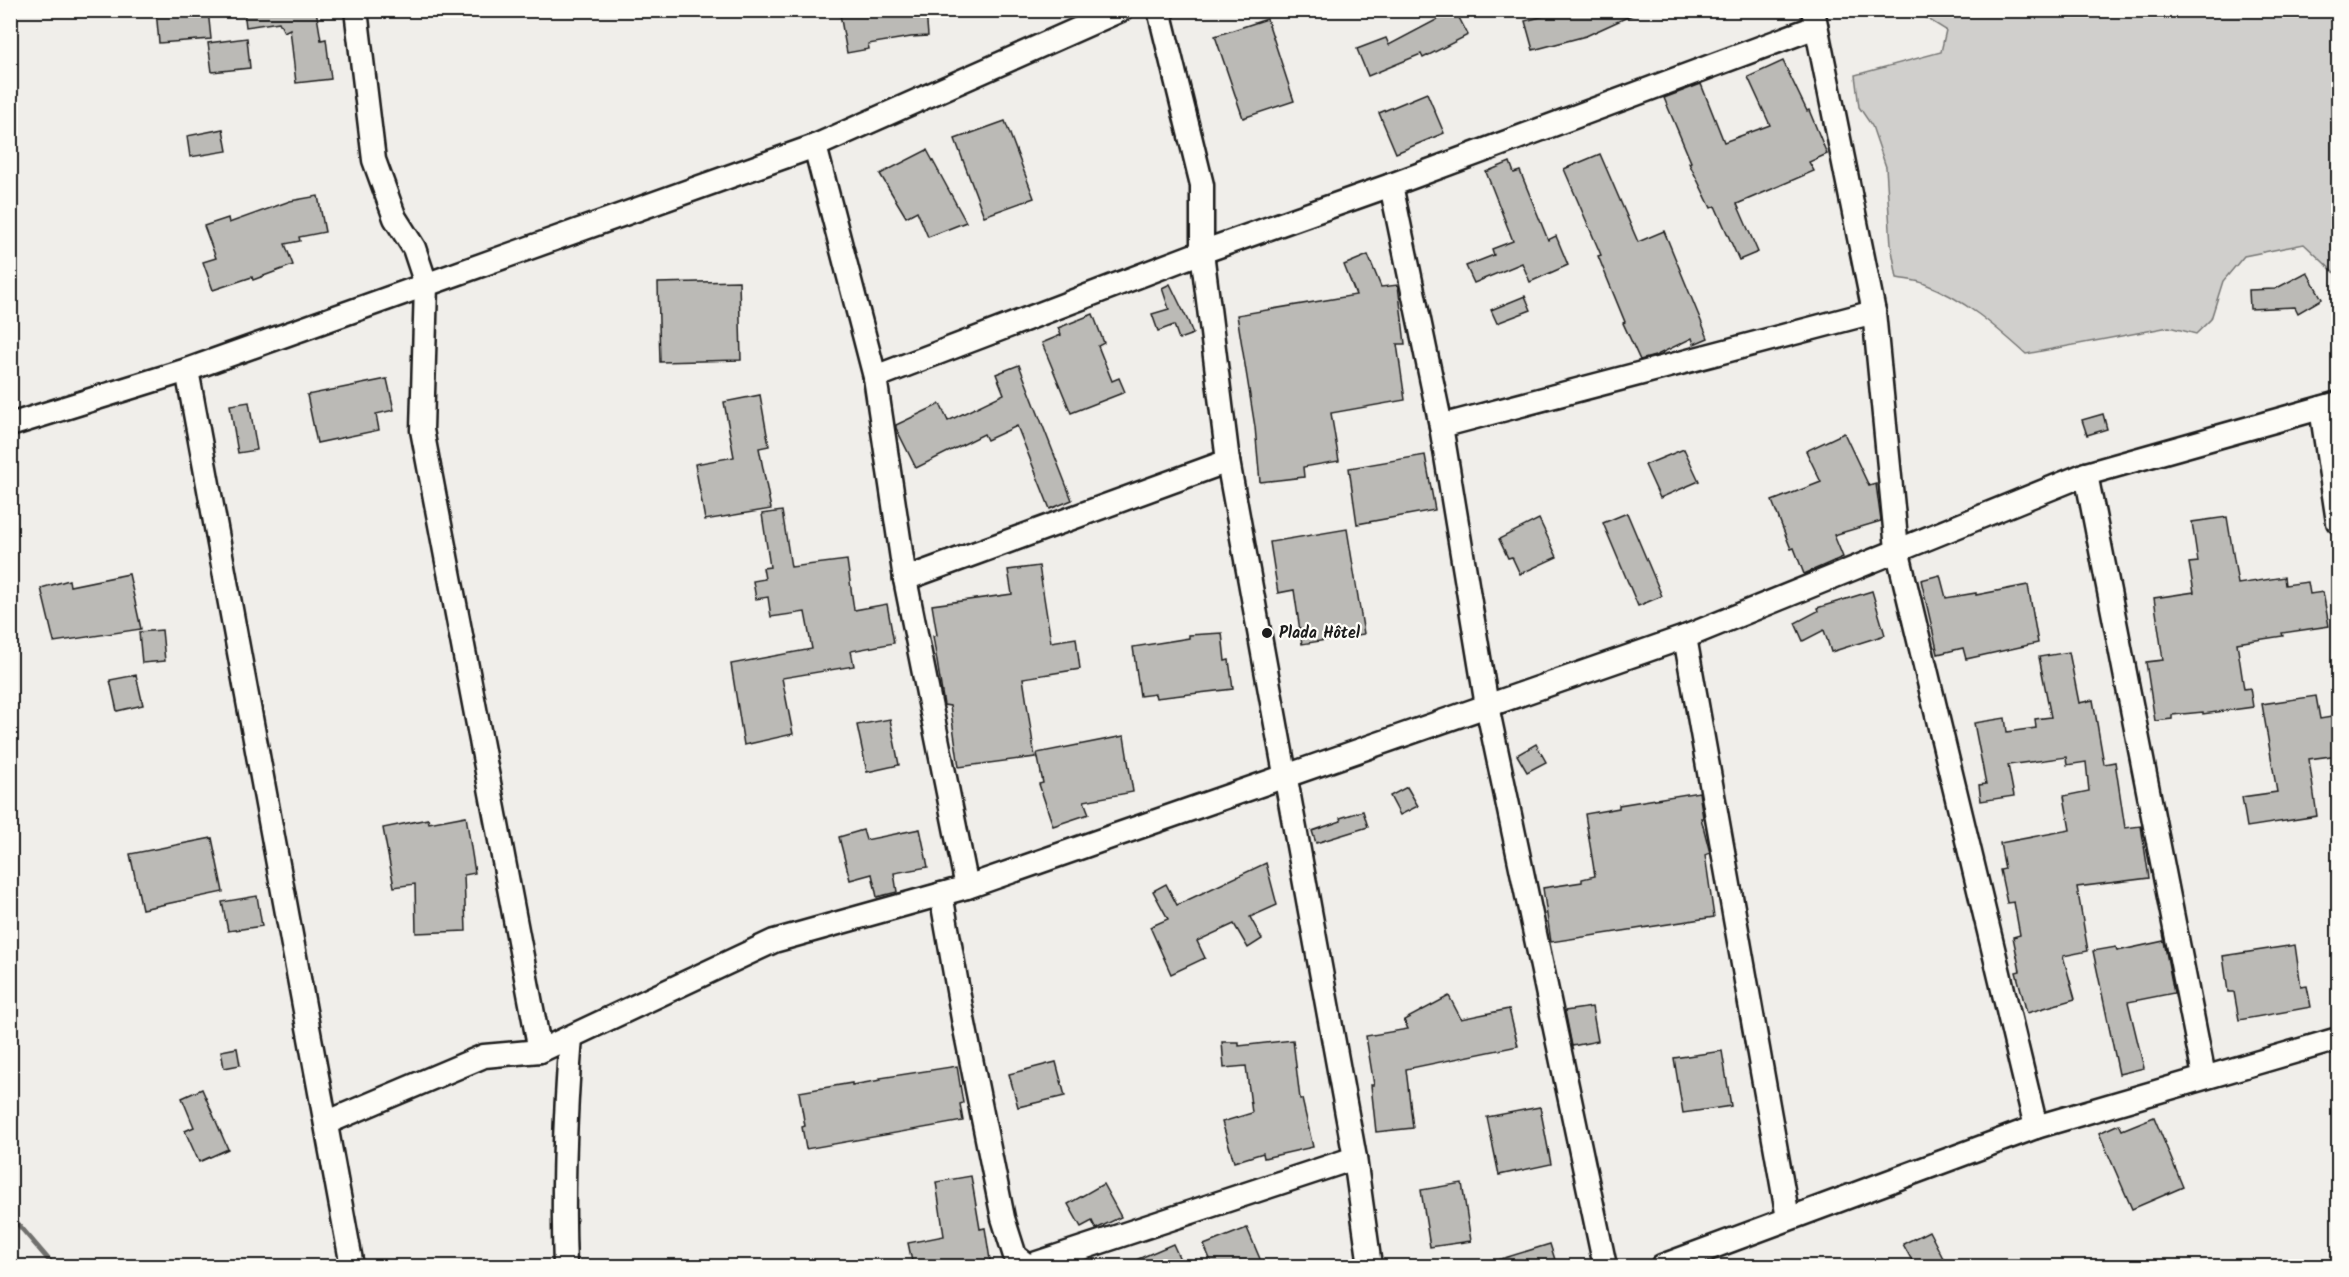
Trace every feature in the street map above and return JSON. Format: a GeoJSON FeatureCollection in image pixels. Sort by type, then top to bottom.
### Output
{"type":"FeatureCollection","features":[{"type":"Feature","properties":{"kind":"street"},"geometry":{"type":"LineString","coordinates":[[356,10],[374,160],[395,218],[414,248],[426,284],[422,430],[540,1051]]}},
{"type":"Feature","properties":{"kind":"street"},"geometry":{"type":"LineString","coordinates":[[10,425],[187,370],[814,146],[1122,10]]}},
{"type":"Feature","properties":{"kind":"street"},"geometry":{"type":"LineString","coordinates":[[1159,10],[1202,185],[1202,252],[1228,461],[1355,1158],[1370,1266]]}},
{"type":"Feature","properties":{"kind":"street"},"geometry":{"type":"LineString","coordinates":[[875,377],[1202,252],[1391,185],[1815,19],[1874,312],[1898,549],[2036,1127]]}},
{"type":"Feature","properties":{"kind":"street"},"geometry":{"type":"LineString","coordinates":[[814,146],[875,377],[905,579],[967,887]]}},
{"type":"Feature","properties":{"kind":"street"},"geometry":{"type":"LineString","coordinates":[[1391,185],[1441,426],[1486,706],[1605,1266]]}},
{"type":"Feature","properties":{"kind":"street"},"geometry":{"type":"LineString","coordinates":[[1441,426],[1874,312]]}},
{"type":"Feature","properties":{"kind":"street"},"geometry":{"type":"LineString","coordinates":[[187,370],[352,1266]]}},
{"type":"Feature","properties":{"kind":"street"},"geometry":{"type":"LineString","coordinates":[[326,1123],[484,1056],[540,1051],[774,941],[967,887],[1684,638],[2086,474],[2330,405],[2338,522]]}},
{"type":"Feature","properties":{"kind":"street"},"geometry":{"type":"LineString","coordinates":[[905,579],[1228,461]]}},
{"type":"Feature","properties":{"kind":"street"},"geometry":{"type":"LineString","coordinates":[[2086,474],[2204,1076]]}},
{"type":"Feature","properties":{"kind":"street"},"geometry":{"type":"LineString","coordinates":[[1684,638],[1788,1218]]}},
{"type":"Feature","properties":{"kind":"street"},"geometry":{"type":"LineString","coordinates":[[941,894],[963,1019],[1003,1218],[1015,1256],[1028,1266],[1355,1158]]}},
{"type":"Feature","properties":{"kind":"street"},"geometry":{"type":"LineString","coordinates":[[565,1266],[562,1214],[565,1116],[571,1037]]}},
{"type":"Feature","properties":{"kind":"street"},"geometry":{"type":"LineString","coordinates":[[1662,1266],[2036,1127],[2204,1076],[2338,1039]]}},
{"type":"Feature","properties":{"kind":"shaded area"},"geometry":{"type":"Polygon","coordinates":[[[2228,10],[2241,15],[2241,10],[2338,11],[2338,276],[2304,244],[2244,256],[2223,281],[2211,319],[2196,334],[2169,327],[2026,354],[1991,324],[1953,297],[1922,283],[1897,278],[1891,245],[1886,167],[1872,126],[1859,107],[1855,75],[1941,52],[1946,30],[1920,14],[1888,11],[2228,10]]]}},
{"type":"Feature","properties":{"kind":"building"},"geometry":{"type":"Polygon","coordinates":[[[156,10],[208,10],[211,39],[159,43],[156,10]]]}},
{"type":"Feature","properties":{"kind":"building"},"geometry":{"type":"Polygon","coordinates":[[[244,10],[316,10],[321,40],[326,39],[331,79],[296,83],[290,29],[284,32],[279,22],[246,27],[244,10]]]}},
{"type":"Feature","properties":{"kind":"building"},"geometry":{"type":"Polygon","coordinates":[[[857,10],[926,10],[928,36],[868,44],[869,49],[847,53],[840,14],[857,10]]]}},
{"type":"Feature","properties":{"kind":"building"},"geometry":{"type":"Polygon","coordinates":[[[1455,10],[1468,35],[1423,58],[1421,54],[1368,76],[1357,49],[1386,38],[1389,45],[1455,10]]]}},
{"type":"Feature","properties":{"kind":"building"},"geometry":{"type":"Polygon","coordinates":[[[1568,10],[1643,10],[1586,36],[1533,50],[1525,21],[1568,10]]]}},
{"type":"Feature","properties":{"kind":"building"},"geometry":{"type":"Polygon","coordinates":[[[1267,19],[1294,101],[1243,118],[1215,36],[1267,19]]]}},
{"type":"Feature","properties":{"kind":"building"},"geometry":{"type":"Polygon","coordinates":[[[247,38],[250,68],[212,72],[208,43],[247,38]]]}},
{"type":"Feature","properties":{"kind":"building"},"geometry":{"type":"Polygon","coordinates":[[[1783,61],[1807,111],[1809,110],[1827,154],[1809,162],[1814,171],[1737,204],[1758,252],[1739,260],[1715,206],[1711,208],[1689,163],[1691,162],[1664,98],[1701,84],[1724,142],[1770,125],[1748,77],[1783,61]]]}},
{"type":"Feature","properties":{"kind":"building"},"geometry":{"type":"Polygon","coordinates":[[[1427,93],[1444,133],[1396,153],[1379,113],[1427,93]]]}},
{"type":"Feature","properties":{"kind":"building"},"geometry":{"type":"Polygon","coordinates":[[[1005,121],[1034,198],[984,216],[955,139],[1005,121]]]}},
{"type":"Feature","properties":{"kind":"building"},"geometry":{"type":"Polygon","coordinates":[[[223,129],[227,151],[190,157],[187,136],[223,129]]]}},
{"type":"Feature","properties":{"kind":"building"},"geometry":{"type":"Polygon","coordinates":[[[927,150],[966,222],[928,237],[917,211],[906,217],[880,174],[927,150]]]}},
{"type":"Feature","properties":{"kind":"building"},"geometry":{"type":"Polygon","coordinates":[[[1600,154],[1638,242],[1664,231],[1708,338],[1694,344],[1692,338],[1655,356],[1640,360],[1623,323],[1625,322],[1598,256],[1601,255],[1564,169],[1600,154]]]}},
{"type":"Feature","properties":{"kind":"building"},"geometry":{"type":"Polygon","coordinates":[[[1510,162],[1514,173],[1520,171],[1548,240],[1556,236],[1568,265],[1530,282],[1522,263],[1474,283],[1466,266],[1494,255],[1492,249],[1513,241],[1486,172],[1510,162]]]}},
{"type":"Feature","properties":{"kind":"building"},"geometry":{"type":"Polygon","coordinates":[[[318,196],[325,232],[299,237],[300,241],[285,244],[293,265],[253,280],[252,277],[213,290],[203,262],[216,258],[204,226],[228,218],[229,223],[290,201],[318,196]]]}},
{"type":"Feature","properties":{"kind":"building"},"geometry":{"type":"Polygon","coordinates":[[[1368,255],[1381,287],[1398,285],[1405,344],[1397,344],[1405,400],[1331,413],[1339,461],[1303,467],[1304,477],[1260,482],[1255,427],[1237,315],[1356,295],[1344,265],[1368,255]]]}},
{"type":"Feature","properties":{"kind":"building"},"geometry":{"type":"Polygon","coordinates":[[[2307,272],[2322,299],[2298,313],[2295,307],[2250,309],[2249,290],[2275,289],[2307,272]]]}},
{"type":"Feature","properties":{"kind":"building"},"geometry":{"type":"Polygon","coordinates":[[[739,281],[741,360],[660,362],[658,283],[739,281]]]}},
{"type":"Feature","properties":{"kind":"building"},"geometry":{"type":"Polygon","coordinates":[[[1170,284],[1193,334],[1179,339],[1174,325],[1158,331],[1152,314],[1169,309],[1162,288],[1170,284]]]}},
{"type":"Feature","properties":{"kind":"building"},"geometry":{"type":"Polygon","coordinates":[[[1525,296],[1531,310],[1497,323],[1491,310],[1525,296]]]}},
{"type":"Feature","properties":{"kind":"building"},"geometry":{"type":"Polygon","coordinates":[[[1093,314],[1104,343],[1098,346],[1112,381],[1119,378],[1125,392],[1071,413],[1042,343],[1061,335],[1058,328],[1093,314]]]}},
{"type":"Feature","properties":{"kind":"building"},"geometry":{"type":"Polygon","coordinates":[[[1019,365],[1072,500],[1050,509],[1017,426],[987,440],[984,434],[916,468],[896,428],[896,425],[940,404],[948,421],[1004,394],[996,374],[1019,365]]]}},
{"type":"Feature","properties":{"kind":"building"},"geometry":{"type":"Polygon","coordinates":[[[387,379],[394,410],[376,414],[379,430],[317,443],[307,395],[387,379]]]}},
{"type":"Feature","properties":{"kind":"building"},"geometry":{"type":"Polygon","coordinates":[[[760,395],[769,446],[759,448],[771,509],[705,520],[695,464],[734,457],[724,402],[760,395]]]}},
{"type":"Feature","properties":{"kind":"building"},"geometry":{"type":"Polygon","coordinates":[[[249,402],[257,450],[238,453],[230,405],[249,402]]]}},
{"type":"Feature","properties":{"kind":"building"},"geometry":{"type":"Polygon","coordinates":[[[2103,414],[2107,429],[2087,435],[2082,420],[2103,414]]]}},
{"type":"Feature","properties":{"kind":"building"},"geometry":{"type":"Polygon","coordinates":[[[1844,433],[1869,486],[1876,484],[1881,521],[1834,535],[1843,557],[1804,574],[1794,548],[1791,549],[1772,501],[1821,482],[1806,451],[1844,433]]]}},
{"type":"Feature","properties":{"kind":"building"},"geometry":{"type":"Polygon","coordinates":[[[1684,449],[1699,481],[1660,498],[1645,465],[1684,449]]]}},
{"type":"Feature","properties":{"kind":"building"},"geometry":{"type":"Polygon","coordinates":[[[1425,455],[1435,510],[1357,524],[1349,468],[1425,455]]]}},
{"type":"Feature","properties":{"kind":"building"},"geometry":{"type":"Polygon","coordinates":[[[782,511],[791,567],[847,560],[854,610],[887,604],[894,643],[851,651],[854,666],[782,678],[793,734],[744,745],[731,664],[812,649],[805,612],[771,617],[768,597],[756,599],[753,581],[765,579],[763,568],[770,567],[762,514],[782,511]]]}},
{"type":"Feature","properties":{"kind":"building"},"geometry":{"type":"Polygon","coordinates":[[[1627,513],[1662,596],[1638,606],[1603,523],[1627,513]]]}},
{"type":"Feature","properties":{"kind":"building"},"geometry":{"type":"Polygon","coordinates":[[[2227,517],[2238,584],[2284,577],[2285,585],[2308,582],[2310,594],[2323,592],[2329,626],[2237,643],[2244,689],[2250,688],[2253,707],[2203,714],[2203,712],[2172,715],[2172,719],[2155,721],[2146,662],[2163,660],[2154,598],[2194,592],[2189,563],[2198,562],[2192,522],[2227,517]]]}},
{"type":"Feature","properties":{"kind":"building"},"geometry":{"type":"Polygon","coordinates":[[[1539,519],[1557,557],[1520,574],[1512,557],[1508,558],[1499,539],[1539,519]]]}},
{"type":"Feature","properties":{"kind":"building"},"geometry":{"type":"Polygon","coordinates":[[[1347,529],[1364,634],[1302,644],[1294,590],[1278,593],[1270,542],[1347,529]]]}},
{"type":"Feature","properties":{"kind":"building"},"geometry":{"type":"Polygon","coordinates":[[[1039,566],[1051,642],[1076,638],[1080,669],[1023,678],[1035,757],[959,767],[950,706],[944,705],[933,636],[937,635],[932,605],[1012,594],[1008,570],[1039,566]]]}},
{"type":"Feature","properties":{"kind":"building"},"geometry":{"type":"Polygon","coordinates":[[[129,574],[141,629],[54,642],[41,588],[69,580],[70,586],[129,574]]]}},
{"type":"Feature","properties":{"kind":"building"},"geometry":{"type":"Polygon","coordinates":[[[1940,575],[1946,598],[2028,585],[2038,643],[1966,659],[1963,648],[1938,654],[1921,580],[1940,575]]]}},
{"type":"Feature","properties":{"kind":"building"},"geometry":{"type":"Polygon","coordinates":[[[1872,591],[1885,635],[1831,652],[1824,630],[1803,641],[1795,623],[1818,611],[1817,608],[1872,591]]]}},
{"type":"Feature","properties":{"kind":"building"},"geometry":{"type":"Polygon","coordinates":[[[162,630],[165,661],[142,663],[139,632],[162,630]]]}},
{"type":"Feature","properties":{"kind":"building"},"geometry":{"type":"Polygon","coordinates":[[[1222,633],[1225,661],[1229,660],[1233,689],[1156,698],[1155,694],[1140,696],[1133,647],[1189,638],[1189,635],[1222,633]]]}},
{"type":"Feature","properties":{"kind":"building"},"geometry":{"type":"Polygon","coordinates":[[[2069,652],[2079,703],[2093,700],[2104,764],[2115,762],[2125,828],[2141,826],[2149,878],[2077,887],[2088,951],[2063,956],[2075,999],[2027,1013],[2016,972],[2020,971],[2013,937],[2020,935],[2014,902],[2007,903],[2000,870],[2005,869],[2000,843],[2070,830],[2064,796],[2089,791],[2086,762],[2067,765],[2066,757],[2008,765],[2014,796],[1981,801],[1979,785],[1986,784],[1974,723],[2005,718],[2007,732],[2036,728],[2035,719],[2051,717],[2039,657],[2069,652]]]}},
{"type":"Feature","properties":{"kind":"building"},"geometry":{"type":"Polygon","coordinates":[[[136,675],[143,705],[117,711],[110,680],[136,675]]]}},
{"type":"Feature","properties":{"kind":"building"},"geometry":{"type":"Polygon","coordinates":[[[2316,696],[2320,719],[2338,716],[2338,755],[2309,759],[2317,816],[2247,827],[2242,797],[2277,792],[2262,704],[2316,696]]]}},
{"type":"Feature","properties":{"kind":"building"},"geometry":{"type":"Polygon","coordinates":[[[890,719],[899,765],[867,772],[857,725],[890,719]]]}},
{"type":"Feature","properties":{"kind":"building"},"geometry":{"type":"Polygon","coordinates":[[[1124,736],[1133,792],[1084,801],[1089,814],[1053,826],[1039,784],[1043,783],[1037,753],[1124,736]]]}},
{"type":"Feature","properties":{"kind":"building"},"geometry":{"type":"Polygon","coordinates":[[[1536,744],[1546,762],[1527,772],[1517,755],[1536,744]]]}},
{"type":"Feature","properties":{"kind":"building"},"geometry":{"type":"Polygon","coordinates":[[[1407,787],[1418,806],[1400,815],[1390,796],[1407,787]]]}},
{"type":"Feature","properties":{"kind":"building"},"geometry":{"type":"Polygon","coordinates":[[[1699,792],[1703,818],[1701,818],[1710,853],[1705,855],[1714,917],[1551,942],[1543,888],[1582,882],[1582,879],[1595,876],[1585,814],[1619,808],[1619,805],[1699,792]]]}},
{"type":"Feature","properties":{"kind":"building"},"geometry":{"type":"Polygon","coordinates":[[[1363,811],[1368,827],[1316,843],[1312,831],[1341,821],[1340,818],[1363,811]]]}},
{"type":"Feature","properties":{"kind":"building"},"geometry":{"type":"Polygon","coordinates":[[[466,816],[475,873],[464,875],[466,931],[416,933],[415,884],[394,887],[383,828],[428,819],[429,823],[466,816]]]}},
{"type":"Feature","properties":{"kind":"building"},"geometry":{"type":"Polygon","coordinates":[[[920,829],[928,867],[894,873],[897,892],[877,897],[872,874],[850,880],[839,837],[863,830],[866,840],[920,829]]]}},
{"type":"Feature","properties":{"kind":"building"},"geometry":{"type":"Polygon","coordinates":[[[212,838],[223,892],[142,909],[130,854],[212,838]]]}},
{"type":"Feature","properties":{"kind":"building"},"geometry":{"type":"Polygon","coordinates":[[[1266,863],[1277,905],[1250,917],[1262,939],[1248,948],[1234,924],[1197,941],[1205,958],[1171,974],[1150,927],[1168,919],[1153,891],[1166,884],[1177,905],[1266,863]]]}},
{"type":"Feature","properties":{"kind":"building"},"geometry":{"type":"Polygon","coordinates":[[[257,896],[262,926],[228,931],[222,902],[257,896]]]}},
{"type":"Feature","properties":{"kind":"building"},"geometry":{"type":"Polygon","coordinates":[[[2164,941],[2174,993],[2128,1002],[2144,1068],[2119,1074],[2093,951],[2116,947],[2117,951],[2164,941]]]}},
{"type":"Feature","properties":{"kind":"building"},"geometry":{"type":"Polygon","coordinates":[[[2295,945],[2301,987],[2307,986],[2311,1007],[2239,1020],[2234,992],[2228,992],[2223,956],[2295,945]]]}},
{"type":"Feature","properties":{"kind":"building"},"geometry":{"type":"Polygon","coordinates":[[[1449,996],[1461,1019],[1509,1009],[1518,1046],[1406,1069],[1413,1128],[1376,1132],[1371,1085],[1374,1085],[1366,1036],[1408,1029],[1404,1020],[1449,996]]]}},
{"type":"Feature","properties":{"kind":"building"},"geometry":{"type":"Polygon","coordinates":[[[1592,1007],[1598,1041],[1572,1046],[1565,1011],[1592,1007]]]}},
{"type":"Feature","properties":{"kind":"building"},"geometry":{"type":"Polygon","coordinates":[[[1293,1040],[1300,1099],[1302,1099],[1313,1147],[1264,1158],[1263,1153],[1234,1162],[1222,1122],[1252,1113],[1246,1066],[1224,1068],[1222,1042],[1239,1042],[1239,1046],[1293,1040]]]}},
{"type":"Feature","properties":{"kind":"building"},"geometry":{"type":"Polygon","coordinates":[[[237,1048],[240,1065],[224,1068],[221,1051],[237,1048]]]}},
{"type":"Feature","properties":{"kind":"building"},"geometry":{"type":"Polygon","coordinates":[[[1722,1051],[1731,1106],[1683,1113],[1674,1058],[1722,1051]]]}},
{"type":"Feature","properties":{"kind":"building"},"geometry":{"type":"Polygon","coordinates":[[[1056,1062],[1065,1096],[1018,1107],[1009,1074],[1056,1062]]]}},
{"type":"Feature","properties":{"kind":"building"},"geometry":{"type":"Polygon","coordinates":[[[957,1066],[963,1103],[960,1104],[963,1121],[806,1149],[802,1127],[805,1126],[799,1092],[957,1066]]]}},
{"type":"Feature","properties":{"kind":"building"},"geometry":{"type":"Polygon","coordinates":[[[202,1089],[228,1149],[199,1162],[185,1131],[194,1127],[182,1098],[202,1089]]]}},
{"type":"Feature","properties":{"kind":"building"},"geometry":{"type":"Polygon","coordinates":[[[1540,1107],[1551,1164],[1499,1175],[1487,1117],[1540,1107]]]}},
{"type":"Feature","properties":{"kind":"building"},"geometry":{"type":"Polygon","coordinates":[[[2154,1117],[2183,1187],[2132,1209],[2099,1133],[2119,1124],[2122,1130],[2154,1117]]]}},
{"type":"Feature","properties":{"kind":"building"},"geometry":{"type":"Polygon","coordinates":[[[971,1176],[980,1229],[985,1228],[991,1266],[913,1266],[908,1243],[944,1236],[936,1182],[971,1176]]]}},
{"type":"Feature","properties":{"kind":"building"},"geometry":{"type":"Polygon","coordinates":[[[1462,1183],[1471,1241],[1430,1247],[1421,1190],[1462,1183]]]}},
{"type":"Feature","properties":{"kind":"building"},"geometry":{"type":"Polygon","coordinates":[[[1103,1184],[1121,1217],[1096,1229],[1092,1221],[1081,1227],[1068,1204],[1103,1184]]]}},
{"type":"Feature","properties":{"kind":"building"},"geometry":{"type":"Polygon","coordinates":[[[1247,1228],[1263,1266],[1213,1266],[1204,1245],[1247,1228]]]}},
{"type":"Feature","properties":{"kind":"building"},"geometry":{"type":"Polygon","coordinates":[[[1929,1231],[1947,1266],[1915,1266],[1903,1244],[1929,1231]]]}},
{"type":"Feature","properties":{"kind":"building"},"geometry":{"type":"Polygon","coordinates":[[[1173,1244],[1183,1266],[1122,1266],[1173,1244]]]}},
{"type":"Feature","properties":{"kind":"building"},"geometry":{"type":"Polygon","coordinates":[[[1550,1244],[1557,1266],[1489,1266],[1488,1263],[1550,1244]]]}},
{"type":"Feature","properties":{"kind":"waterway"},"geometry":{"type":"LineString","coordinates":[[10,1211],[18,1224],[54,1266]]}},
{"type":"Feature","properties":{"kind":"place","name":"Plada Hôtel"},"geometry":{"type":"Point","coordinates":[1267,633]}}]}
